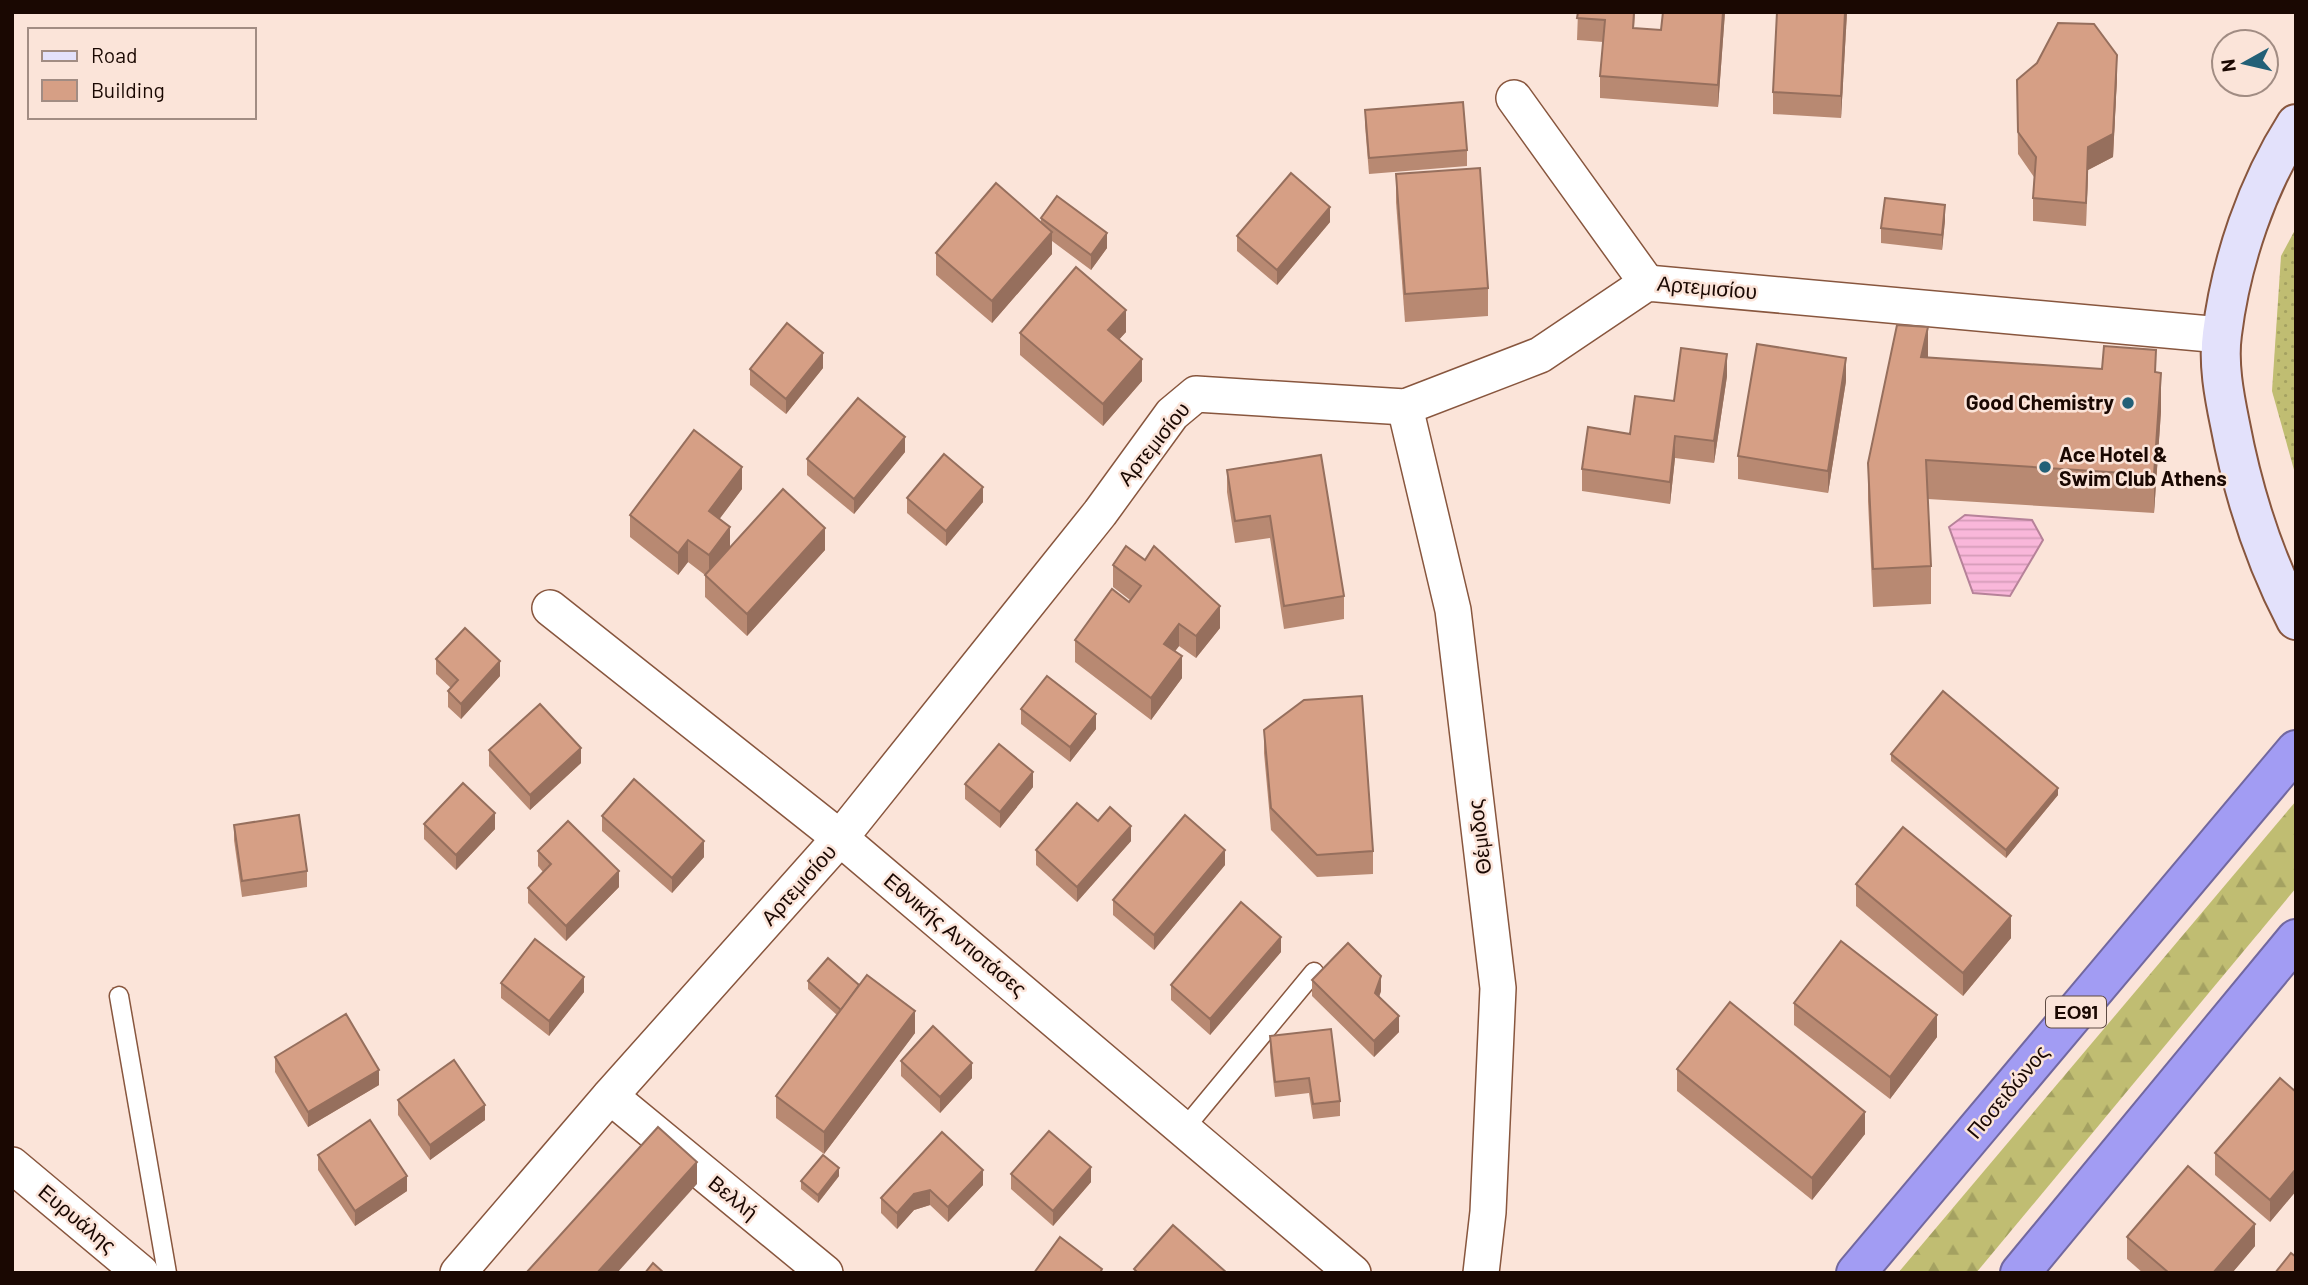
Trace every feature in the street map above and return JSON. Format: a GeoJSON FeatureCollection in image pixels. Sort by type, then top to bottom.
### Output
{"type":"FeatureCollection","features":[{"type":"Feature","properties":{"kind":"highway","name":"Ποσειδώνος"},"geometry":{"type":"LineString","coordinates":[[1856,1273],[2296,750]]}},
{"type":"Feature","properties":{"kind":"highway"},"geometry":{"type":"LineString","coordinates":[[2020,1273],[2296,939]]}},
{"type":"Feature","properties":{"kind":"street"},"geometry":{"type":"LineString","coordinates":[[1514,98],[1647,282]]}},
{"type":"Feature","properties":{"kind":"street"},"geometry":{"type":"LineString","coordinates":[[2296,124],[2275,156],[2240,248],[2221,335],[2224,392],[2256,534],[2296,620]]}},
{"type":"Feature","properties":{"kind":"street","name":"Αρτεμισίου"},"geometry":{"type":"LineString","coordinates":[[458,1273],[610,1096],[840,838],[1100,513],[1172,414],[1196,394],[1405,407],[1540,355],[1647,282],[2221,335]]}},
{"type":"Feature","properties":{"kind":"street","name":"Θέμιδος"},"geometry":{"type":"LineString","coordinates":[[1405,407],[1453,610],[1498,988],[1489,1212],[1481,1273]]}},
{"type":"Feature","properties":{"kind":"street","name":"Εθνικής Αντιοτάσες"},"geometry":{"type":"LineString","coordinates":[[550,608],[840,838],[1353,1273]]}},
{"type":"Feature","properties":{"kind":"street","name":"Βελλή"},"geometry":{"type":"LineString","coordinates":[[610,1096],[825,1273]]}},
{"type":"Feature","properties":{"kind":"street","name":"Ευρυάλης"},"geometry":{"type":"LineString","coordinates":[[12,1165],[141,1273]]}},
{"type":"Feature","properties":{"kind":"lane"},"geometry":{"type":"LineString","coordinates":[[1184,1129],[1314,972]]}},
{"type":"Feature","properties":{"kind":"lane"},"geometry":{"type":"LineString","coordinates":[[119,996],[167,1273]]}},
{"type":"Feature","properties":{"kind":"green space"},"geometry":{"type":"Polygon","coordinates":[[[2296,228],[2296,477],[2272,391],[2281,256],[2296,228]]]}},
{"type":"Feature","properties":{"kind":"green space"},"geometry":{"type":"Polygon","coordinates":[[[2296,801],[2296,888],[1976,1273],[1898,1273],[2296,801]]]}},
{"type":"Feature","properties":{"kind":"shaded area"},"geometry":{"type":"Polygon","coordinates":[[[1965,515],[2032,520],[2043,540],[2010,596],[1973,593],[1949,527],[1965,515]]]}},
{"type":"Feature","properties":{"kind":"building"},"geometry":{"type":"Polygon","coordinates":[[[1578,12],[1634,12],[1633,28],[1661,30],[1663,12],[1723,12],[1718,85],[1600,76],[1605,20],[1577,18],[1578,12]]]}},
{"type":"Feature","properties":{"kind":"building"},"geometry":{"type":"Polygon","coordinates":[[[1777,12],[1845,12],[1841,96],[1773,92],[1777,12]]]}},
{"type":"Feature","properties":{"kind":"building"},"geometry":{"type":"Polygon","coordinates":[[[2058,23],[2094,24],[2117,55],[2113,134],[2088,147],[2086,203],[2033,198],[2036,157],[2018,132],[2017,80],[2037,63],[2058,23]]]}},
{"type":"Feature","properties":{"kind":"building"},"geometry":{"type":"Polygon","coordinates":[[[1463,102],[1467,150],[1369,158],[1365,110],[1463,102]]]}},
{"type":"Feature","properties":{"kind":"building"},"geometry":{"type":"Polygon","coordinates":[[[1480,168],[1488,288],[1405,294],[1396,174],[1480,168]]]}},
{"type":"Feature","properties":{"kind":"building"},"geometry":{"type":"Polygon","coordinates":[[[1291,173],[1330,207],[1277,270],[1237,236],[1291,173]]]}},
{"type":"Feature","properties":{"kind":"building"},"geometry":{"type":"Polygon","coordinates":[[[996,183],[1052,232],[992,301],[936,253],[996,183]]]}},
{"type":"Feature","properties":{"kind":"building"},"geometry":{"type":"Polygon","coordinates":[[[1057,196],[1107,233],[1091,255],[1041,218],[1057,196]]]}},
{"type":"Feature","properties":{"kind":"building"},"geometry":{"type":"Polygon","coordinates":[[[1885,198],[1945,205],[1942,235],[1881,228],[1885,198]]]}},
{"type":"Feature","properties":{"kind":"building"},"geometry":{"type":"Polygon","coordinates":[[[1076,267],[1126,310],[1108,330],[1142,359],[1103,404],[1020,333],[1076,267]]]}},
{"type":"Feature","properties":{"kind":"building"},"geometry":{"type":"Polygon","coordinates":[[[787,323],[823,353],[786,399],[750,369],[787,323]]]}},
{"type":"Feature","properties":{"kind":"building"},"geometry":{"type":"Polygon","coordinates":[[[1897,325],[1928,327],[1921,357],[2102,369],[2104,346],[2156,350],[2155,372],[2161,373],[2154,475],[1926,460],[1931,566],[1873,569],[1868,463],[1897,325]]]}},
{"type":"Feature","properties":{"kind":"building"},"geometry":{"type":"Polygon","coordinates":[[[1757,344],[1846,358],[1828,471],[1738,456],[1757,344]]]}},
{"type":"Feature","properties":{"kind":"building"},"geometry":{"type":"Polygon","coordinates":[[[1681,348],[1727,354],[1714,441],[1675,436],[1670,482],[1582,469],[1588,427],[1630,434],[1635,396],[1674,401],[1681,348]]]}},
{"type":"Feature","properties":{"kind":"building"},"geometry":{"type":"Polygon","coordinates":[[[858,398],[905,437],[854,499],[807,459],[858,398]]]}},
{"type":"Feature","properties":{"kind":"building"},"geometry":{"type":"Polygon","coordinates":[[[694,430],[742,467],[709,511],[730,527],[709,555],[688,540],[678,553],[630,515],[694,430]]]}},
{"type":"Feature","properties":{"kind":"building"},"geometry":{"type":"Polygon","coordinates":[[[944,454],[983,487],[946,531],[907,498],[944,454]]]}},
{"type":"Feature","properties":{"kind":"building"},"geometry":{"type":"Polygon","coordinates":[[[1321,455],[1344,596],[1284,606],[1270,516],[1235,521],[1227,470],[1321,455]]]}},
{"type":"Feature","properties":{"kind":"building"},"geometry":{"type":"Polygon","coordinates":[[[783,489],[825,528],[747,614],[705,575],[783,489]]]}},
{"type":"Feature","properties":{"kind":"building"},"geometry":{"type":"Polygon","coordinates":[[[1126,546],[1145,560],[1154,546],[1220,606],[1196,636],[1179,624],[1164,644],[1182,656],[1151,698],[1075,640],[1112,589],[1129,602],[1141,586],[1113,565],[1126,546]]]}},
{"type":"Feature","properties":{"kind":"building"},"geometry":{"type":"Polygon","coordinates":[[[465,628],[500,661],[461,704],[448,691],[458,680],[436,659],[465,628]]]}},
{"type":"Feature","properties":{"kind":"building"},"geometry":{"type":"Polygon","coordinates":[[[1047,676],[1096,714],[1070,747],[1021,709],[1047,676]]]}},
{"type":"Feature","properties":{"kind":"building"},"geometry":{"type":"Polygon","coordinates":[[[1943,691],[2058,788],[2006,850],[1891,754],[1943,691]]]}},
{"type":"Feature","properties":{"kind":"building"},"geometry":{"type":"Polygon","coordinates":[[[1362,696],[1373,851],[1317,855],[1271,808],[1264,730],[1304,700],[1362,696]]]}},
{"type":"Feature","properties":{"kind":"building"},"geometry":{"type":"Polygon","coordinates":[[[540,704],[581,748],[530,795],[489,750],[540,704]]]}},
{"type":"Feature","properties":{"kind":"building"},"geometry":{"type":"Polygon","coordinates":[[[999,744],[1033,772],[1000,812],[965,784],[999,744]]]}},
{"type":"Feature","properties":{"kind":"building"},"geometry":{"type":"Polygon","coordinates":[[[634,779],[704,841],[672,878],[602,816],[634,779]]]}},
{"type":"Feature","properties":{"kind":"building"},"geometry":{"type":"Polygon","coordinates":[[[463,783],[495,813],[456,855],[424,824],[463,783]]]}},
{"type":"Feature","properties":{"kind":"building"},"geometry":{"type":"Polygon","coordinates":[[[1077,803],[1098,821],[1110,807],[1131,826],[1077,887],[1036,850],[1077,803]]]}},
{"type":"Feature","properties":{"kind":"building"},"geometry":{"type":"Polygon","coordinates":[[[299,815],[307,871],[242,881],[234,825],[299,815]]]}},
{"type":"Feature","properties":{"kind":"building"},"geometry":{"type":"Polygon","coordinates":[[[1185,815],[1225,850],[1154,935],[1113,900],[1185,815]]]}},
{"type":"Feature","properties":{"kind":"building"},"geometry":{"type":"Polygon","coordinates":[[[568,821],[619,871],[566,926],[528,888],[551,864],[538,851],[568,821]]]}},
{"type":"Feature","properties":{"kind":"building"},"geometry":{"type":"Polygon","coordinates":[[[1903,827],[2011,916],[1963,973],[1856,884],[1903,827]]]}},
{"type":"Feature","properties":{"kind":"building"},"geometry":{"type":"Polygon","coordinates":[[[1241,902],[1281,937],[1210,1019],[1171,985],[1241,902]]]}},
{"type":"Feature","properties":{"kind":"building"},"geometry":{"type":"Polygon","coordinates":[[[535,939],[584,977],[549,1021],[501,983],[535,939]]]}},
{"type":"Feature","properties":{"kind":"building"},"geometry":{"type":"Polygon","coordinates":[[[1841,941],[1937,1015],[1890,1077],[1794,1003],[1841,941]]]}},
{"type":"Feature","properties":{"kind":"building"},"geometry":{"type":"Polygon","coordinates":[[[1348,943],[1381,976],[1375,993],[1399,1016],[1374,1041],[1312,980],[1348,943]]]}},
{"type":"Feature","properties":{"kind":"building"},"geometry":{"type":"Polygon","coordinates":[[[828,958],[859,985],[841,1010],[808,981],[828,958]]]}},
{"type":"Feature","properties":{"kind":"building"},"geometry":{"type":"Polygon","coordinates":[[[867,975],[915,1011],[824,1132],[776,1096],[867,975]]]}},
{"type":"Feature","properties":{"kind":"building"},"geometry":{"type":"Polygon","coordinates":[[[1730,1002],[1865,1112],[1812,1178],[1677,1069],[1730,1002]]]}},
{"type":"Feature","properties":{"kind":"building"},"geometry":{"type":"Polygon","coordinates":[[[346,1014],[379,1070],[308,1112],[275,1057],[346,1014]]]}},
{"type":"Feature","properties":{"kind":"building"},"geometry":{"type":"Polygon","coordinates":[[[933,1026],[972,1063],[940,1097],[901,1061],[933,1026]]]}},
{"type":"Feature","properties":{"kind":"building"},"geometry":{"type":"Polygon","coordinates":[[[1331,1029],[1340,1101],[1313,1104],[1309,1078],[1275,1082],[1270,1036],[1331,1029]]]}},
{"type":"Feature","properties":{"kind":"building"},"geometry":{"type":"Polygon","coordinates":[[[454,1060],[485,1105],[430,1145],[398,1100],[454,1060]]]}},
{"type":"Feature","properties":{"kind":"building"},"geometry":{"type":"Polygon","coordinates":[[[2280,1078],[2296,1092],[2296,1169],[2270,1200],[2215,1153],[2280,1078]]]}},
{"type":"Feature","properties":{"kind":"building"},"geometry":{"type":"Polygon","coordinates":[[[370,1120],[407,1176],[355,1211],[318,1155],[370,1120]]]}},
{"type":"Feature","properties":{"kind":"building"},"geometry":{"type":"Polygon","coordinates":[[[658,1127],[697,1162],[597,1273],[526,1273],[658,1127]]]}},
{"type":"Feature","properties":{"kind":"building"},"geometry":{"type":"Polygon","coordinates":[[[1049,1131],[1091,1167],[1053,1211],[1011,1174],[1049,1131]]]}},
{"type":"Feature","properties":{"kind":"building"},"geometry":{"type":"Polygon","coordinates":[[[942,1132],[983,1170],[948,1207],[930,1190],[914,1194],[897,1213],[881,1198],[942,1132]]]}},
{"type":"Feature","properties":{"kind":"building"},"geometry":{"type":"Polygon","coordinates":[[[823,1155],[839,1168],[818,1195],[801,1181],[823,1155]]]}},
{"type":"Feature","properties":{"kind":"building"},"geometry":{"type":"Polygon","coordinates":[[[2188,1166],[2255,1224],[2213,1273],[2169,1273],[2127,1237],[2188,1166]]]}},
{"type":"Feature","properties":{"kind":"building"},"geometry":{"type":"Polygon","coordinates":[[[1173,1225],[1227,1273],[1138,1273],[1134,1269],[1173,1225]]]}},
{"type":"Feature","properties":{"kind":"building"},"geometry":{"type":"Polygon","coordinates":[[[1060,1237],[1102,1269],[1100,1273],[1034,1273],[1060,1237]]]}},
{"type":"Feature","properties":{"kind":"building"},"geometry":{"type":"Polygon","coordinates":[[[2291,1253],[2296,1257],[2296,1273],[2275,1273],[2291,1253]]]}},
{"type":"Feature","properties":{"kind":"building"},"geometry":{"type":"Polygon","coordinates":[[[653,1263],[664,1273],[645,1273],[653,1263]]]}},
{"type":"Feature","properties":{"kind":"place","name":"Good Chemistry"},"geometry":{"type":"Point","coordinates":[2128,403]}},
{"type":"Feature","properties":{"kind":"place","name":"Ace Hotel & Swim Club Athens"},"geometry":{"type":"Point","coordinates":[2045,467]}}]}
